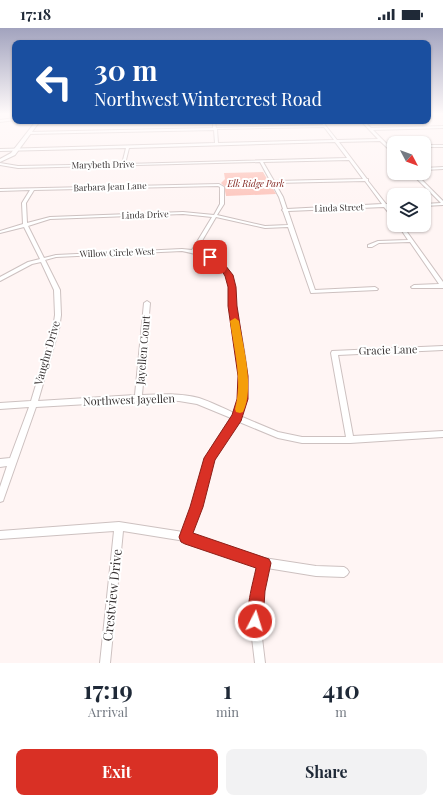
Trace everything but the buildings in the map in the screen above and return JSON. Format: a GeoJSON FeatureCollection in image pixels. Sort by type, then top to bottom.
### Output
{"type":"FeatureCollection","features":[{"type":"Feature","properties":{"kind":"street"},"geometry":{"type":"LineString","coordinates":[[0,162],[13,154],[21,144]]}},
{"type":"Feature","properties":{"kind":"street"},"geometry":{"type":"LineString","coordinates":[[0,150],[239,144]]}},
{"type":"Feature","properties":{"kind":"street"},"geometry":{"type":"LineString","coordinates":[[338,144],[386,206]]}},
{"type":"Feature","properties":{"kind":"street"},"geometry":{"type":"LineString","coordinates":[[122,165],[128,146]]}},
{"type":"Feature","properties":{"kind":"street"},"geometry":{"type":"LineString","coordinates":[[431,146],[443,146]]}},
{"type":"Feature","properties":{"kind":"street","name":"Marybeth Drive"},"geometry":{"type":"LineString","coordinates":[[0,162],[18,167],[33,167],[350,159]]}},
{"type":"Feature","properties":{"kind":"street"},"geometry":{"type":"LineString","coordinates":[[261,161],[281,197],[284,210],[313,292],[375,289]]}},
{"type":"Feature","properties":{"kind":"street"},"geometry":{"type":"LineString","coordinates":[[431,168],[443,168]]}},
{"type":"Feature","properties":{"kind":"street"},"geometry":{"type":"LineString","coordinates":[[273,182],[367,180]]}},
{"type":"Feature","properties":{"kind":"street"},"geometry":{"type":"LineString","coordinates":[[420,180],[443,204]]}},
{"type":"Feature","properties":{"kind":"street","name":"Barbara Jean Lane"},"geometry":{"type":"LineString","coordinates":[[0,190],[219,185],[222,187],[222,204],[215,216]]}},
{"type":"Feature","properties":{"kind":"street","name":"Vaughn Drive"},"geometry":{"type":"LineString","coordinates":[[0,498],[33,404],[56,328],[58,315],[57,290],[25,224],[24,203],[34,189]]}},
{"type":"Feature","properties":{"kind":"street"},"geometry":{"type":"LineString","coordinates":[[431,205],[443,204]]}},
{"type":"Feature","properties":{"kind":"street","name":"Linda Street"},"geometry":{"type":"LineString","coordinates":[[284,210],[386,206]]}},
{"type":"Feature","properties":{"kind":"street","name":"Linda Drive"},"geometry":{"type":"LineString","coordinates":[[0,232],[50,218],[183,213],[215,216],[265,227],[290,226]]}},
{"type":"Feature","properties":{"kind":"street"},"geometry":{"type":"LineString","coordinates":[[193,252],[215,216]]}},
{"type":"Feature","properties":{"kind":"street"},"geometry":{"type":"LineString","coordinates":[[405,232],[443,286]]}},
{"type":"Feature","properties":{"kind":"street"},"geometry":{"type":"LineString","coordinates":[[370,246],[378,242],[411,241]]}},
{"type":"Feature","properties":{"kind":"street","name":"Willow Circle West"},"geometry":{"type":"LineString","coordinates":[[0,279],[18,268],[42,259],[56,256],[182,250],[210,257],[222,266],[229,275],[232,287],[232,306],[243,376],[243,399],[237,417],[210,458],[197,507],[185,537]]}},
{"type":"Feature","properties":{"kind":"street"},"geometry":{"type":"LineString","coordinates":[[414,288],[443,286]]}},
{"type":"Feature","properties":{"kind":"street","name":"Jayellen Court"},"geometry":{"type":"LineString","coordinates":[[138,398],[148,303]]}},
{"type":"Feature","properties":{"kind":"street","name":"Gracie Lane"},"geometry":{"type":"LineString","coordinates":[[350,440],[345,418],[340,375],[334,353],[443,348]]}},
{"type":"Feature","properties":{"kind":"street","name":"Northwest Jayellen"},"geometry":{"type":"LineString","coordinates":[[0,406],[138,398],[179,398],[198,401],[278,435],[302,440],[350,440],[443,434]]}},
{"type":"Feature","properties":{"kind":"street"},"geometry":{"type":"LineString","coordinates":[[0,463],[12,462]]}},
{"type":"Feature","properties":{"kind":"street"},"geometry":{"type":"LineString","coordinates":[[0,535],[119,526],[185,537],[264,563],[316,571],[344,572]]}},
{"type":"Feature","properties":{"kind":"street","name":"Crestview Drive"},"geometry":{"type":"LineString","coordinates":[[104,663],[119,526]]}},
{"type":"Feature","properties":{"kind":"street"},"geometry":{"type":"LineString","coordinates":[[260,663],[255,621],[258,591],[264,563]]}},
{"type":"Feature","properties":{"kind":"green space","name":"Elk Ridge Park"},"geometry":{"type":"Polygon","coordinates":[[[263,172],[276,194],[226,196],[224,186],[221,183],[225,179],[224,173],[263,172]]]}},
{"type":"Feature","properties":{"kind":"slow traffic"},"geometry":{"type":"LineString","coordinates":[[235,321],[243,376],[243,399],[240,409]]}},
{"type":"Feature","properties":{"kind":"route"},"geometry":{"type":"LineString","coordinates":[[210,257],[222,266],[229,275],[232,287],[232,306],[243,376],[243,399],[237,417],[210,458],[197,507],[185,537],[264,563],[258,591],[255,621]]}}]}
